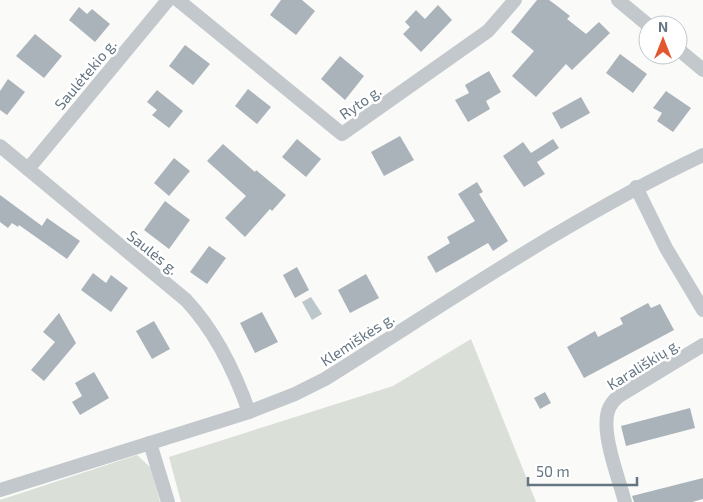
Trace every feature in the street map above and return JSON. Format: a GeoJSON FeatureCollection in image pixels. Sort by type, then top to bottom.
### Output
{"type":"FeatureCollection","features":[{"type":"Feature","properties":{"kind":"street","name":"Saulėtekio g."},"geometry":{"type":"LineString","coordinates":[[28,169],[168,0]]}},
{"type":"Feature","properties":{"kind":"street","name":"Ryto g."},"geometry":{"type":"LineString","coordinates":[[178,0],[342,134],[488,31],[515,0]]}},
{"type":"Feature","properties":{"kind":"street"},"geometry":{"type":"LineString","coordinates":[[618,0],[638,17]]}},
{"type":"Feature","properties":{"kind":"street"},"geometry":{"type":"LineString","coordinates":[[688,57],[703,70]]}},
{"type":"Feature","properties":{"kind":"street","name":"Saulės g."},"geometry":{"type":"LineString","coordinates":[[0,146],[186,300],[201,316],[237,382],[248,412]]}},
{"type":"Feature","properties":{"kind":"street","name":"Klemiškės g."},"geometry":{"type":"LineString","coordinates":[[0,490],[248,412],[295,394],[325,379],[513,259],[636,187],[703,155]]}},
{"type":"Feature","properties":{"kind":"street"},"geometry":{"type":"LineString","coordinates":[[636,187],[666,248],[703,310]]}},
{"type":"Feature","properties":{"kind":"street","name":"Karališkių g."},"geometry":{"type":"LineString","coordinates":[[625,502],[607,432],[608,412],[611,403],[619,396],[703,345]]}},
{"type":"Feature","properties":{"kind":"street"},"geometry":{"type":"LineString","coordinates":[[150,443],[168,502]]}},
{"type":"Feature","properties":{"kind":"shaded area"},"geometry":{"type":"Polygon","coordinates":[[[311,297],[322,314],[312,320],[302,302],[311,297]]]}},
{"type":"Feature","properties":{"kind":"shaded area"},"geometry":{"type":"Polygon","coordinates":[[[471,339],[536,502],[181,502],[169,457],[393,386],[471,339]]]}},
{"type":"Feature","properties":{"kind":"shaded area"},"geometry":{"type":"Polygon","coordinates":[[[137,455],[151,468],[160,502],[0,502],[0,500],[137,455]]]}},
{"type":"Feature","properties":{"kind":"building"},"geometry":{"type":"Polygon","coordinates":[[[281,0],[302,0],[315,11],[296,35],[270,15],[281,0]]]}},
{"type":"Feature","properties":{"kind":"building"},"geometry":{"type":"Polygon","coordinates":[[[537,0],[549,0],[570,16],[567,19],[586,34],[599,22],[610,33],[572,70],[566,64],[536,97],[512,76],[534,51],[511,32],[537,0]]]}},
{"type":"Feature","properties":{"kind":"building"},"geometry":{"type":"Polygon","coordinates":[[[438,5],[452,20],[421,52],[403,34],[410,27],[405,22],[416,10],[425,19],[438,5]]]}},
{"type":"Feature","properties":{"kind":"building"},"geometry":{"type":"Polygon","coordinates":[[[79,7],[87,14],[92,9],[110,24],[95,42],[69,20],[79,7]]]}},
{"type":"Feature","properties":{"kind":"building"},"geometry":{"type":"Polygon","coordinates":[[[35,34],[62,56],[44,78],[16,56],[35,34]]]}},
{"type":"Feature","properties":{"kind":"building"},"geometry":{"type":"Polygon","coordinates":[[[185,45],[210,64],[193,85],[169,66],[185,45]]]}},
{"type":"Feature","properties":{"kind":"building"},"geometry":{"type":"Polygon","coordinates":[[[620,54],[647,74],[633,93],[606,73],[620,54]]]}},
{"type":"Feature","properties":{"kind":"building"},"geometry":{"type":"Polygon","coordinates":[[[340,56],[364,76],[345,100],[321,79],[340,56]]]}},
{"type":"Feature","properties":{"kind":"building"},"geometry":{"type":"Polygon","coordinates":[[[489,71],[501,92],[486,101],[490,109],[468,122],[455,100],[469,93],[465,85],[489,71]]]}},
{"type":"Feature","properties":{"kind":"building"},"geometry":{"type":"Polygon","coordinates":[[[8,79],[25,92],[7,115],[0,110],[0,91],[8,79]]]}},
{"type":"Feature","properties":{"kind":"building"},"geometry":{"type":"Polygon","coordinates":[[[248,89],[271,107],[257,124],[235,106],[248,89]]]}},
{"type":"Feature","properties":{"kind":"building"},"geometry":{"type":"Polygon","coordinates":[[[157,90],[183,111],[169,128],[152,115],[157,110],[147,102],[157,90]]]}},
{"type":"Feature","properties":{"kind":"building"},"geometry":{"type":"Polygon","coordinates":[[[666,91],[691,108],[673,132],[657,121],[662,113],[653,108],[666,91]]]}},
{"type":"Feature","properties":{"kind":"building"},"geometry":{"type":"Polygon","coordinates":[[[581,97],[590,113],[561,129],[552,113],[581,97]]]}},
{"type":"Feature","properties":{"kind":"building"},"geometry":{"type":"Polygon","coordinates":[[[400,136],[414,160],[384,176],[371,152],[400,136]]]}},
{"type":"Feature","properties":{"kind":"building"},"geometry":{"type":"Polygon","coordinates":[[[297,139],[321,159],[306,177],[282,157],[297,139]]]}},
{"type":"Feature","properties":{"kind":"building"},"geometry":{"type":"Polygon","coordinates":[[[553,139],[559,148],[537,162],[545,174],[524,187],[503,156],[523,142],[531,153],[553,139]]]}},
{"type":"Feature","properties":{"kind":"building"},"geometry":{"type":"Polygon","coordinates":[[[223,144],[255,172],[256,170],[286,195],[272,211],[270,209],[245,237],[225,218],[246,196],[207,161],[223,144]]]}},
{"type":"Feature","properties":{"kind":"building"},"geometry":{"type":"Polygon","coordinates":[[[174,158],[190,171],[169,196],[154,183],[174,158]]]}},
{"type":"Feature","properties":{"kind":"building"},"geometry":{"type":"Polygon","coordinates":[[[477,182],[483,192],[479,194],[508,241],[493,251],[488,243],[436,273],[427,257],[450,243],[447,237],[475,221],[458,194],[477,182]]]}},
{"type":"Feature","properties":{"kind":"building"},"geometry":{"type":"Polygon","coordinates":[[[0,195],[42,226],[47,218],[80,241],[67,259],[19,225],[18,227],[12,223],[8,228],[0,222],[0,195]]]}},
{"type":"Feature","properties":{"kind":"building"},"geometry":{"type":"Polygon","coordinates":[[[165,201],[190,220],[169,249],[144,230],[165,201]]]}},
{"type":"Feature","properties":{"kind":"building"},"geometry":{"type":"Polygon","coordinates":[[[209,246],[226,258],[207,284],[190,272],[209,246]]]}},
{"type":"Feature","properties":{"kind":"building"},"geometry":{"type":"Polygon","coordinates":[[[297,267],[309,290],[295,298],[283,275],[297,267]]]}},
{"type":"Feature","properties":{"kind":"building"},"geometry":{"type":"Polygon","coordinates":[[[93,273],[106,283],[111,275],[128,288],[111,312],[81,290],[93,273]]]}},
{"type":"Feature","properties":{"kind":"building"},"geometry":{"type":"Polygon","coordinates":[[[366,274],[379,298],[350,313],[338,290],[366,274]]]}},
{"type":"Feature","properties":{"kind":"building"},"geometry":{"type":"Polygon","coordinates":[[[648,303],[651,308],[660,304],[674,330],[584,378],[567,347],[595,331],[598,337],[623,324],[620,318],[648,303]]]}},
{"type":"Feature","properties":{"kind":"building"},"geometry":{"type":"Polygon","coordinates":[[[262,312],[278,342],[255,353],[240,323],[262,312]]]}},
{"type":"Feature","properties":{"kind":"building"},"geometry":{"type":"Polygon","coordinates":[[[59,313],[76,343],[44,381],[31,370],[55,342],[43,332],[59,313]]]}},
{"type":"Feature","properties":{"kind":"building"},"geometry":{"type":"Polygon","coordinates":[[[154,321],[170,349],[152,359],[136,331],[154,321]]]}},
{"type":"Feature","properties":{"kind":"building"},"geometry":{"type":"Polygon","coordinates":[[[94,372],[109,398],[80,415],[72,402],[82,396],[75,383],[94,372]]]}},
{"type":"Feature","properties":{"kind":"building"},"geometry":{"type":"Polygon","coordinates":[[[545,392],[551,403],[540,409],[534,398],[545,392]]]}},
{"type":"Feature","properties":{"kind":"building"},"geometry":{"type":"Polygon","coordinates":[[[690,408],[695,428],[626,446],[621,426],[690,408]]]}},
{"type":"Feature","properties":{"kind":"building"},"geometry":{"type":"Polygon","coordinates":[[[703,478],[703,499],[692,502],[634,502],[632,496],[703,478]]]}}]}
